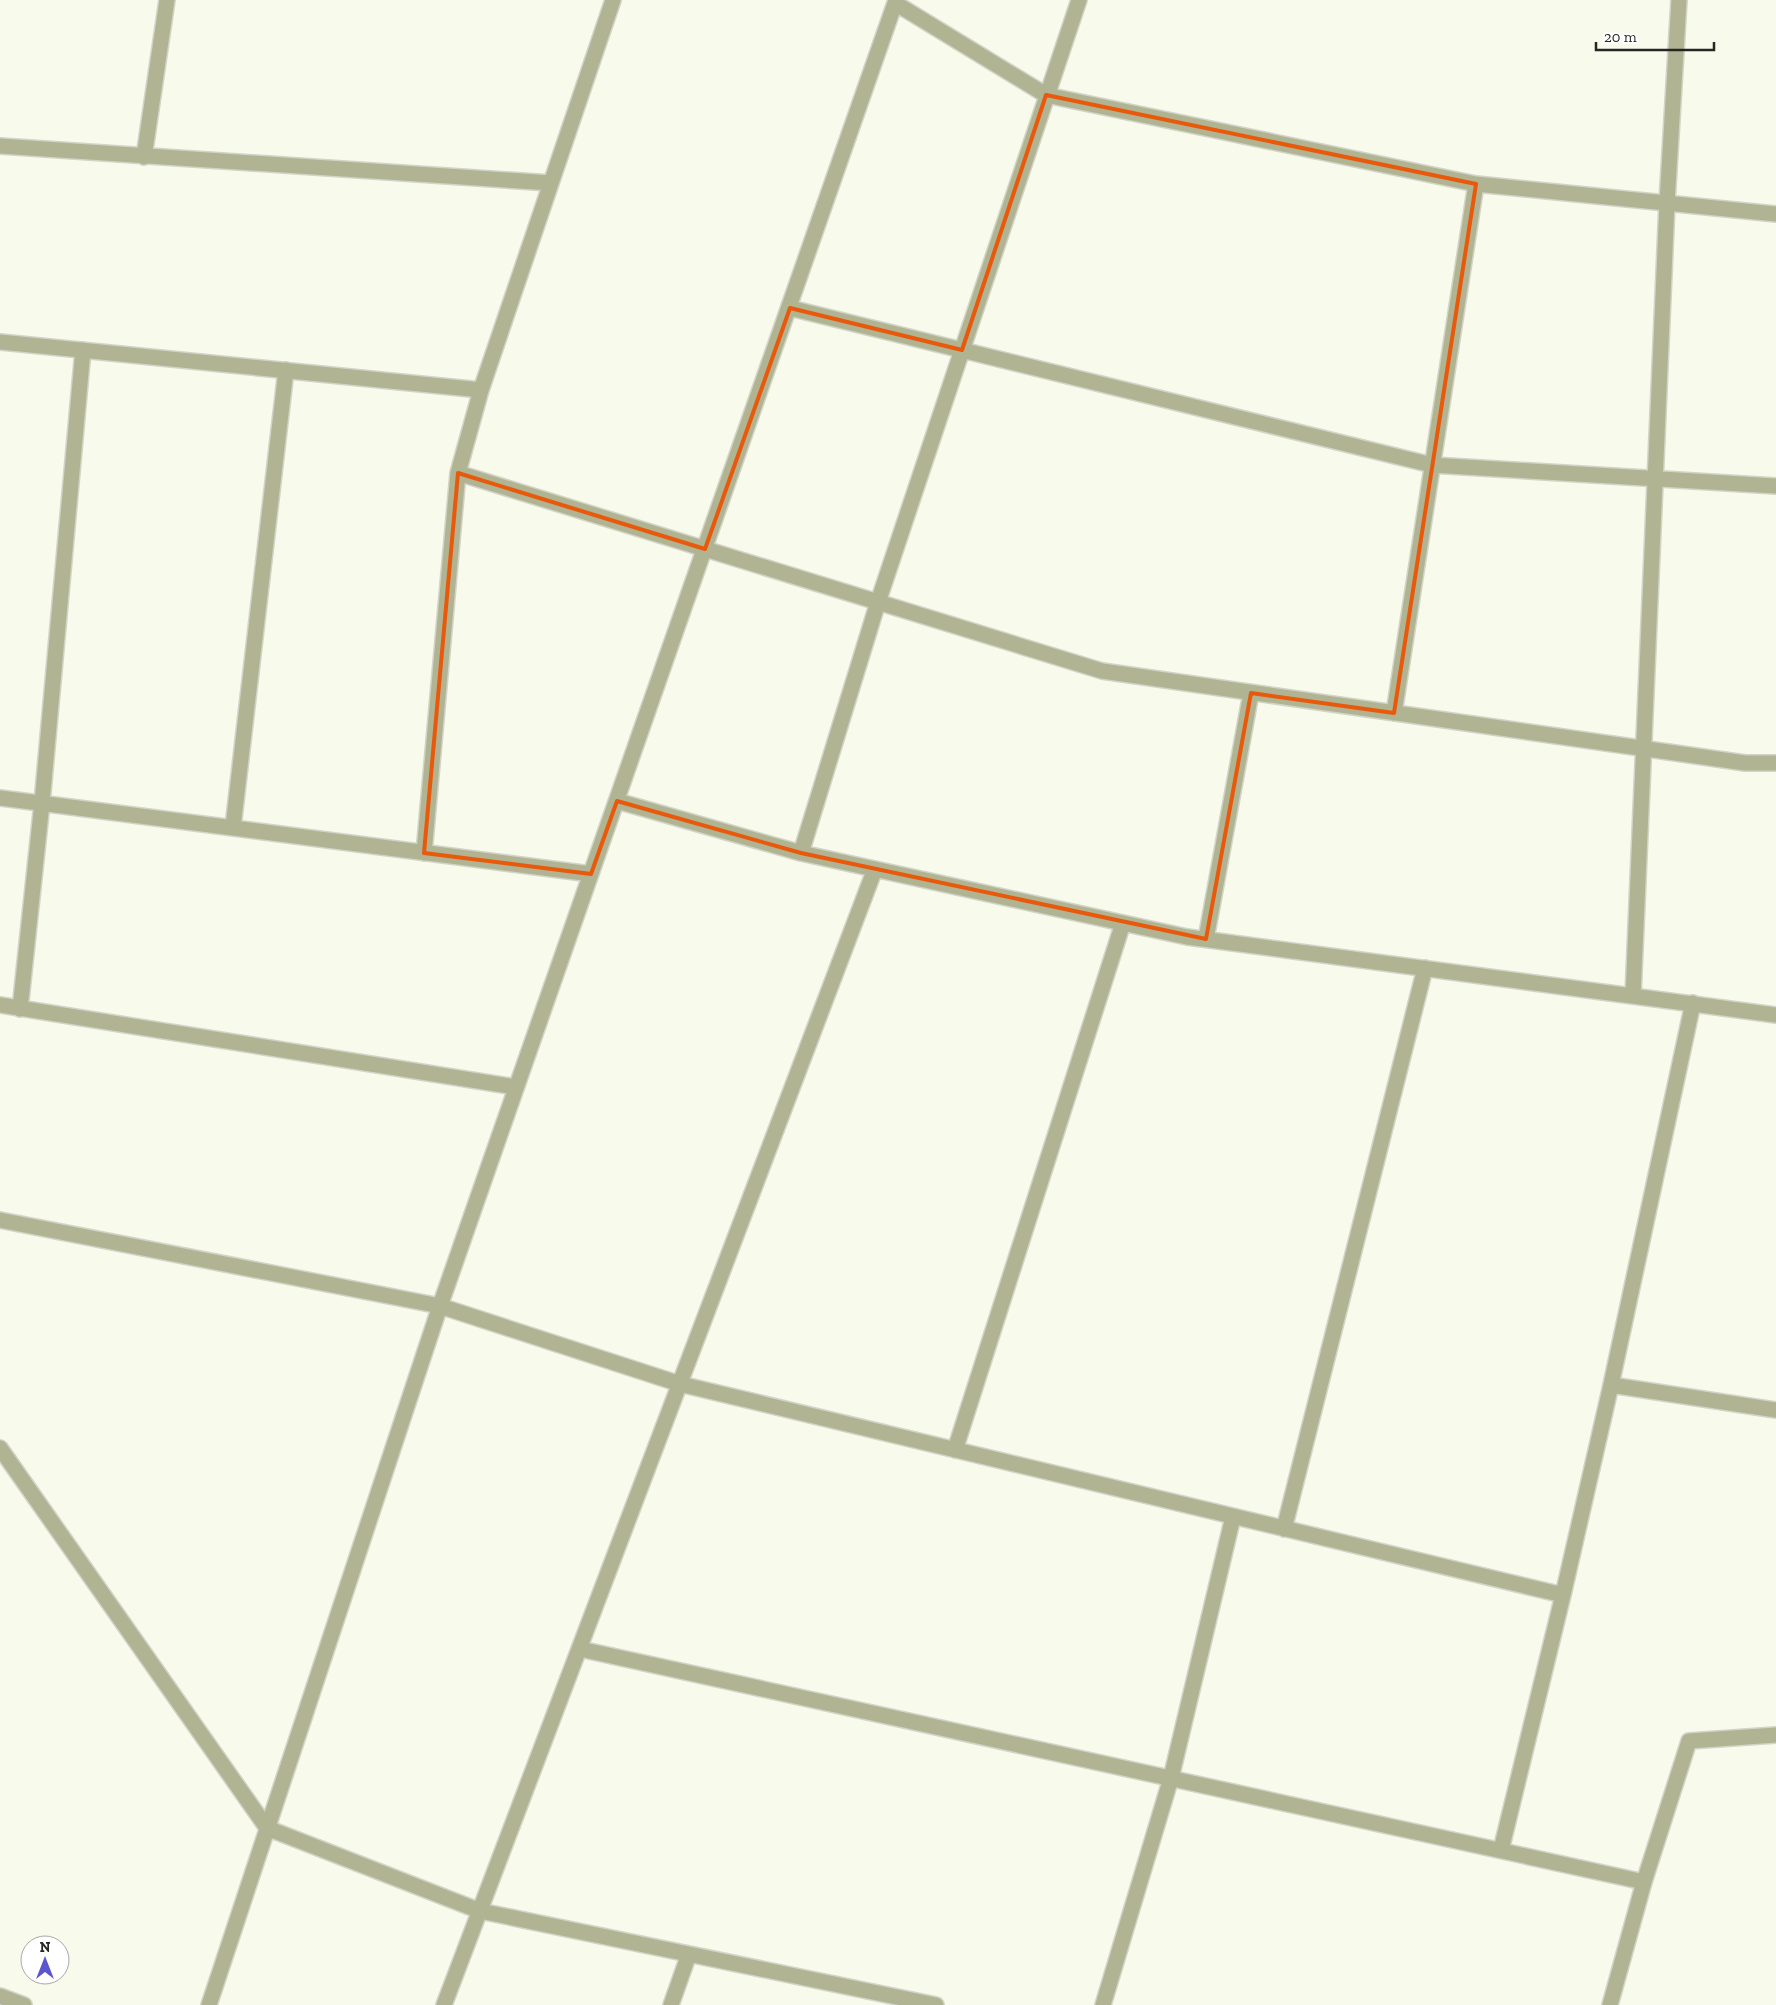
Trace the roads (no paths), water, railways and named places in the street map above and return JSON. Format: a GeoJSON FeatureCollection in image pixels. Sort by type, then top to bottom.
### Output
{"type":"FeatureCollection","features":[{"type":"Feature","properties":{"kind":"street"},"geometry":{"type":"LineString","coordinates":[[144,157],[167,0]]}},
{"type":"Feature","properties":{"kind":"street"},"geometry":{"type":"LineString","coordinates":[[424,852],[458,473],[481,390],[612,0]]}},
{"type":"Feature","properties":{"kind":"street"},"geometry":{"type":"LineString","coordinates":[[801,853],[878,602],[1079,0]]}},
{"type":"Feature","properties":{"kind":"street"},"geometry":{"type":"LineString","coordinates":[[1633,996],[1642,748],[1667,204],[1680,0]]}},
{"type":"Feature","properties":{"kind":"street"},"geometry":{"type":"LineString","coordinates":[[209,2005],[440,1306],[790,308],[892,1],[1046,95],[1476,184],[1776,214]]}},
{"type":"Feature","properties":{"kind":"street"},"geometry":{"type":"LineString","coordinates":[[0,146],[551,183]]}},
{"type":"Feature","properties":{"kind":"street"},"geometry":{"type":"LineString","coordinates":[[1394,713],[1476,184]]}},
{"type":"Feature","properties":{"kind":"street"},"geometry":{"type":"LineString","coordinates":[[790,308],[1432,465],[1776,486]]}},
{"type":"Feature","properties":{"kind":"street"},"geometry":{"type":"LineString","coordinates":[[0,342],[481,390]]}},
{"type":"Feature","properties":{"kind":"street"},"geometry":{"type":"LineString","coordinates":[[20,1008],[42,803],[84,350]]}},
{"type":"Feature","properties":{"kind":"street"},"geometry":{"type":"LineString","coordinates":[[233,827],[286,370]]}},
{"type":"Feature","properties":{"kind":"street"},"geometry":{"type":"LineString","coordinates":[[458,473],[1102,671],[1745,763],[1776,763]]}},
{"type":"Feature","properties":{"kind":"street"},"geometry":{"type":"LineString","coordinates":[[1206,939],[1251,693]]}},
{"type":"Feature","properties":{"kind":"street"},"geometry":{"type":"LineString","coordinates":[[0,798],[591,874]]}},
{"type":"Feature","properties":{"kind":"street"},"geometry":{"type":"LineString","coordinates":[[617,801],[801,853],[1123,923],[1206,939],[1776,1015]]}},
{"type":"Feature","properties":{"kind":"street"},"geometry":{"type":"LineString","coordinates":[[444,2005],[875,869]]}},
{"type":"Feature","properties":{"kind":"street"},"geometry":{"type":"LineString","coordinates":[[955,1450],[1123,923]]}},
{"type":"Feature","properties":{"kind":"street"},"geometry":{"type":"LineString","coordinates":[[1284,1529],[1425,968]]}},
{"type":"Feature","properties":{"kind":"street"},"geometry":{"type":"LineString","coordinates":[[1501,1850],[1563,1596],[1611,1385],[1692,1003]]}},
{"type":"Feature","properties":{"kind":"street"},"geometry":{"type":"LineString","coordinates":[[0,1005],[516,1088]]}},
{"type":"Feature","properties":{"kind":"street"},"geometry":{"type":"LineString","coordinates":[[0,1220],[440,1306],[680,1384],[1563,1596]]}},
{"type":"Feature","properties":{"kind":"street"},"geometry":{"type":"LineString","coordinates":[[1611,1385],[1776,1410]]}},
{"type":"Feature","properties":{"kind":"street"},"geometry":{"type":"LineString","coordinates":[[0,1448],[267,1828],[480,1911],[936,2005]]}},
{"type":"Feature","properties":{"kind":"street"},"geometry":{"type":"LineString","coordinates":[[1103,2005],[1171,1778],[1233,1516]]}},
{"type":"Feature","properties":{"kind":"street"},"geometry":{"type":"LineString","coordinates":[[580,1648],[1644,1882]]}},
{"type":"Feature","properties":{"kind":"street"},"geometry":{"type":"LineString","coordinates":[[1610,2005],[1644,1882],[1690,1741],[1776,1735]]}},
{"type":"Feature","properties":{"kind":"street"},"geometry":{"type":"LineString","coordinates":[[671,2005],[689,1954]]}},
{"type":"Feature","properties":{"kind":"street"},"geometry":{"type":"LineString","coordinates":[[0,1996],[24,2005]]}}]}
